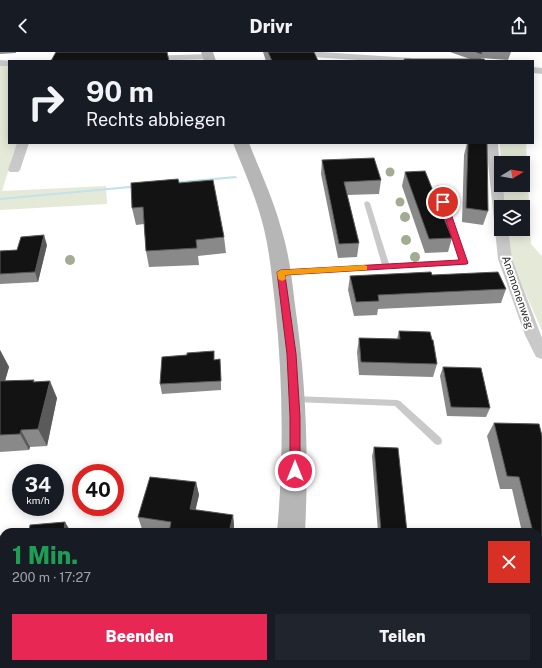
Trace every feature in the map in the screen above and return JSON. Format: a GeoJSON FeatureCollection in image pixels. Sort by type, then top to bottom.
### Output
{"type":"FeatureCollection","features":[{"type":"Feature","properties":{"kind":"street"},"geometry":{"type":"LineString","coordinates":[[284,52],[358,59],[377,56],[403,60]]}},
{"type":"Feature","properties":{"kind":"street"},"geometry":{"type":"LineString","coordinates":[[138,59],[209,57]]}},
{"type":"Feature","properties":{"kind":"street"},"geometry":{"type":"LineString","coordinates":[[14,170],[23,144]]}},
{"type":"Feature","properties":{"kind":"street"},"geometry":{"type":"LineString","coordinates":[[241,144],[270,220],[281,272],[292,354],[295,485],[291,528]]}},
{"type":"Feature","properties":{"kind":"street","name":"Anemonenweg"},"geometry":{"type":"LineString","coordinates":[[492,144],[498,200]]}},
{"type":"Feature","properties":{"kind":"street","name":"Anemonenweg"},"geometry":{"type":"LineString","coordinates":[[502,236],[505,259],[533,334],[542,353]]}},
{"type":"Feature","properties":{"kind":"lane"},"geometry":{"type":"LineString","coordinates":[[281,272],[464,263],[438,187]]}},
{"type":"Feature","properties":{"kind":"lane"},"geometry":{"type":"LineString","coordinates":[[367,203],[386,267]]}},
{"type":"Feature","properties":{"kind":"lane"},"geometry":{"type":"LineString","coordinates":[[294,399],[397,402],[438,441]]}},
{"type":"Feature","properties":{"kind":"green space"},"geometry":{"type":"Polygon","coordinates":[[[0,65],[8,65],[8,144],[17,144],[2,191],[106,186],[107,204],[0,210],[0,65]]]}},
{"type":"Feature","properties":{"kind":"green space"},"geometry":{"type":"Polygon","coordinates":[[[499,144],[526,144],[527,156],[501,156],[499,144]]]}},
{"type":"Feature","properties":{"kind":"green space"},"geometry":{"type":"Polygon","coordinates":[[[504,192],[528,192],[529,200],[504,200],[504,192]]]}},
{"type":"Feature","properties":{"kind":"green space"},"geometry":{"type":"Polygon","coordinates":[[[530,224],[531,244],[542,256],[542,331],[508,253],[507,236],[530,236],[530,224]]]}},
{"type":"Feature","properties":{"kind":"building"},"geometry":{"type":"Polygon","coordinates":[[[56,52],[167,52],[169,60],[52,60],[56,52]]]}},
{"type":"Feature","properties":{"kind":"building"},"geometry":{"type":"Polygon","coordinates":[[[268,52],[314,52],[318,60],[272,60],[268,52]]]}},
{"type":"Feature","properties":{"kind":"building"},"geometry":{"type":"Polygon","coordinates":[[[404,59],[484,60],[404,60],[404,59]]]}},
{"type":"Feature","properties":{"kind":"building"},"geometry":{"type":"Polygon","coordinates":[[[468,144],[487,144],[488,211],[466,208],[468,144]]]}},
{"type":"Feature","properties":{"kind":"building"},"geometry":{"type":"Polygon","coordinates":[[[374,158],[381,180],[344,182],[359,243],[339,244],[322,160],[374,158]]]}},
{"type":"Feature","properties":{"kind":"building"},"geometry":{"type":"Polygon","coordinates":[[[425,171],[452,238],[429,239],[405,172],[425,171]]]}},
{"type":"Feature","properties":{"kind":"building"},"geometry":{"type":"Polygon","coordinates":[[[178,179],[179,183],[213,180],[224,237],[196,240],[197,248],[146,251],[143,207],[132,208],[131,183],[178,179]]]}},
{"type":"Feature","properties":{"kind":"building"},"geometry":{"type":"Polygon","coordinates":[[[44,235],[35,272],[0,274],[0,251],[17,250],[21,237],[44,235]]]}},
{"type":"Feature","properties":{"kind":"building"},"geometry":{"type":"Polygon","coordinates":[[[431,272],[432,275],[498,272],[506,289],[378,295],[379,301],[356,302],[350,276],[431,272]]]}},
{"type":"Feature","properties":{"kind":"building"},"geometry":{"type":"Polygon","coordinates":[[[399,331],[430,332],[433,340],[437,364],[361,362],[359,338],[400,339],[399,331]]]}},
{"type":"Feature","properties":{"kind":"building"},"geometry":{"type":"Polygon","coordinates":[[[214,351],[214,360],[220,359],[221,381],[160,384],[162,357],[214,351]]]}},
{"type":"Feature","properties":{"kind":"building"},"geometry":{"type":"Polygon","coordinates":[[[443,367],[481,368],[490,408],[451,407],[443,367]]]}},
{"type":"Feature","properties":{"kind":"building"},"geometry":{"type":"Polygon","coordinates":[[[34,380],[33,382],[50,381],[38,429],[21,430],[20,434],[0,435],[0,381],[34,380]]]}},
{"type":"Feature","properties":{"kind":"building"},"geometry":{"type":"Polygon","coordinates":[[[494,423],[539,424],[542,436],[542,528],[532,528],[519,477],[507,476],[494,423]]]}},
{"type":"Feature","properties":{"kind":"building"},"geometry":{"type":"Polygon","coordinates":[[[374,447],[398,448],[407,528],[381,528],[374,447]]]}},
{"type":"Feature","properties":{"kind":"building"},"geometry":{"type":"Polygon","coordinates":[[[150,477],[196,482],[190,509],[233,515],[230,528],[170,528],[171,522],[138,517],[150,477]]]}},
{"type":"Feature","properties":{"kind":"building"},"geometry":{"type":"Polygon","coordinates":[[[65,522],[64,528],[30,528],[30,525],[65,522]]]}},
{"type":"Feature","properties":{"kind":"waterway"},"geometry":{"type":"LineString","coordinates":[[171,183],[235,177]]}},
{"type":"Feature","properties":{"kind":"waterway"},"geometry":{"type":"LineString","coordinates":[[0,199],[140,186]]}},
{"type":"Feature","properties":{"kind":"slow traffic"},"geometry":{"type":"LineString","coordinates":[[282,279],[281,272],[364,268]]}},
{"type":"Feature","properties":{"kind":"route"},"geometry":{"type":"LineString","coordinates":[[295,471],[295,417],[292,354],[281,272],[464,263],[443,202]]}}]}
